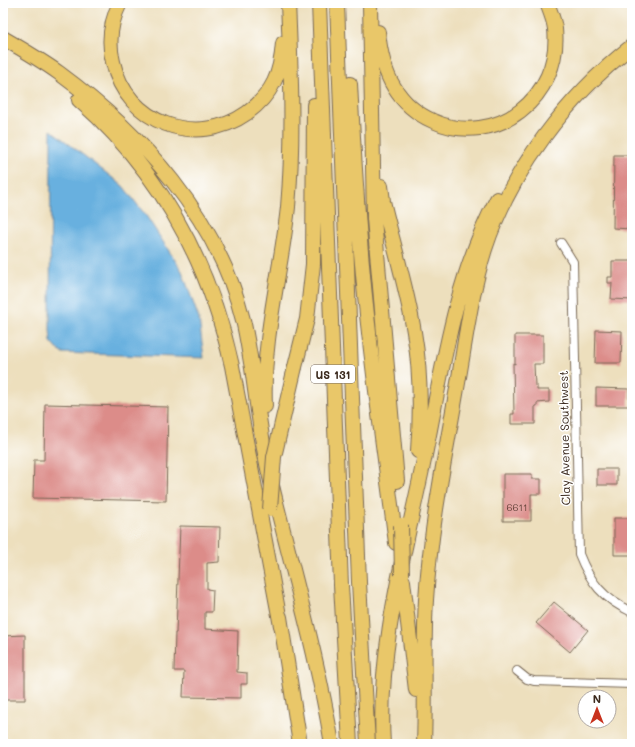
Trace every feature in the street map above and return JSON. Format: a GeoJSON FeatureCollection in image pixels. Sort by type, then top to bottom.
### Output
{"type":"FeatureCollection","features":[{"type":"Feature","properties":{"kind":"highway"},"geometry":{"type":"LineString","coordinates":[[120,3],[114,16],[110,40],[111,57],[117,79],[128,96],[143,111],[159,121],[176,128],[196,130],[219,127],[240,118],[261,101],[268,92],[274,82],[281,64],[285,3]]}},
{"type":"Feature","properties":{"kind":"highway"},"geometry":{"type":"LineString","coordinates":[[273,507],[264,404],[267,346],[287,214],[291,160],[292,112],[288,3]]}},
{"type":"Feature","properties":{"kind":"highway"},"geometry":{"type":"LineString","coordinates":[[300,744],[272,559],[274,457],[307,319],[313,264],[318,3]]}},
{"type":"Feature","properties":{"kind":"highway","name":"US 131"},"geometry":{"type":"LineString","coordinates":[[318,3],[342,599],[350,744]]}},
{"type":"Feature","properties":{"kind":"highway","name":"US 131"},"geometry":{"type":"LineString","coordinates":[[337,3],[359,589],[368,744]]}},
{"type":"Feature","properties":{"kind":"highway"},"geometry":{"type":"LineString","coordinates":[[344,3],[365,304],[423,744]]}},
{"type":"Feature","properties":{"kind":"highway"},"geometry":{"type":"LineString","coordinates":[[370,3],[375,226],[401,525],[401,577]]}},
{"type":"Feature","properties":{"kind":"highway"},"geometry":{"type":"LineString","coordinates":[[375,3],[379,42],[383,61],[394,87],[402,98],[413,109],[440,124],[455,128],[472,128],[495,124],[513,116],[527,106],[538,95],[545,84],[551,70],[555,40],[555,28],[547,3]]}},
{"type":"Feature","properties":{"kind":"highway"},"geometry":{"type":"LineString","coordinates":[[8,41],[59,73],[93,100],[122,126],[152,157],[192,206],[209,233],[230,277],[244,322],[273,507],[314,656],[332,744]]}},
{"type":"Feature","properties":{"kind":"highway"},"geometry":{"type":"LineString","coordinates":[[8,41],[111,130],[147,173],[180,224],[195,253],[207,282],[225,337],[281,626]]}},
{"type":"Feature","properties":{"kind":"highway"},"geometry":{"type":"LineString","coordinates":[[383,744],[383,682],[387,649],[454,315],[463,281],[474,249],[500,194],[527,149],[559,110],[610,63],[632,46]]}},
{"type":"Feature","properties":{"kind":"highway"},"geometry":{"type":"LineString","coordinates":[[423,744],[424,642],[429,563],[439,488],[479,272],[494,225],[509,193],[544,137],[595,77]]}},
{"type":"Feature","properties":{"kind":"highway"},"geometry":{"type":"LineString","coordinates":[[373,118],[383,201],[406,290],[414,331],[421,393],[418,456],[401,577]]}},
{"type":"Feature","properties":{"kind":"street","name":"Clay Avenue Southwest"},"geometry":{"type":"LineString","coordinates":[[560,244],[573,262],[579,554],[586,572],[602,593],[619,606],[632,612]]}},
{"type":"Feature","properties":{"kind":"street"},"geometry":{"type":"LineString","coordinates":[[517,671],[527,679],[534,681],[632,684]]}},
{"type":"Feature","properties":{"kind":"water"},"geometry":{"type":"Polygon","coordinates":[[[51,130],[123,186],[147,217],[182,271],[199,319],[204,358],[61,353],[51,342],[51,130]]]}},
{"type":"Feature","properties":{"kind":"building"},"geometry":{"type":"Polygon","coordinates":[[[614,155],[632,155],[632,229],[613,228],[614,155]]]}},
{"type":"Feature","properties":{"kind":"building"},"geometry":{"type":"Polygon","coordinates":[[[612,261],[632,261],[632,300],[611,299],[612,283],[608,283],[608,277],[612,277],[612,261]]]}},
{"type":"Feature","properties":{"kind":"building"},"geometry":{"type":"Polygon","coordinates":[[[596,330],[622,331],[621,363],[595,363],[596,330]]]}},
{"type":"Feature","properties":{"kind":"building"},"geometry":{"type":"Polygon","coordinates":[[[515,335],[543,335],[543,364],[534,364],[535,386],[537,386],[537,390],[549,390],[549,402],[537,403],[537,406],[535,406],[535,424],[511,424],[511,414],[514,414],[513,363],[515,364],[515,335]]]}},
{"type":"Feature","properties":{"kind":"building"},"geometry":{"type":"Polygon","coordinates":[[[596,388],[629,389],[629,406],[596,406],[596,388]]]}},
{"type":"Feature","properties":{"kind":"building"},"geometry":{"type":"Polygon","coordinates":[[[45,404],[168,407],[166,501],[33,498],[34,460],[44,460],[45,404]]]}},
{"type":"Feature","properties":{"kind":"building"},"geometry":{"type":"Polygon","coordinates":[[[597,469],[617,469],[617,485],[597,485],[597,469]]]}},
{"type":"Feature","properties":{"kind":"building"},"geometry":{"type":"Polygon","coordinates":[[[503,474],[532,474],[532,479],[541,479],[541,494],[531,494],[531,521],[503,521],[503,474]]]}},
{"type":"Feature","properties":{"kind":"building"},"geometry":{"type":"Polygon","coordinates":[[[614,518],[632,518],[632,555],[614,555],[614,518]]]}},
{"type":"Feature","properties":{"kind":"building"},"geometry":{"type":"Polygon","coordinates":[[[180,526],[220,527],[219,562],[207,563],[207,589],[213,590],[212,612],[205,612],[205,629],[238,631],[237,672],[247,673],[247,684],[241,684],[241,698],[183,697],[184,671],[174,671],[180,526]]]}},
{"type":"Feature","properties":{"kind":"building"},"geometry":{"type":"Polygon","coordinates":[[[554,602],[588,630],[570,652],[536,623],[554,602]]]}},
{"type":"Feature","properties":{"kind":"building"},"geometry":{"type":"Polygon","coordinates":[[[25,635],[25,700],[3,700],[3,636],[25,635]]]}}]}
